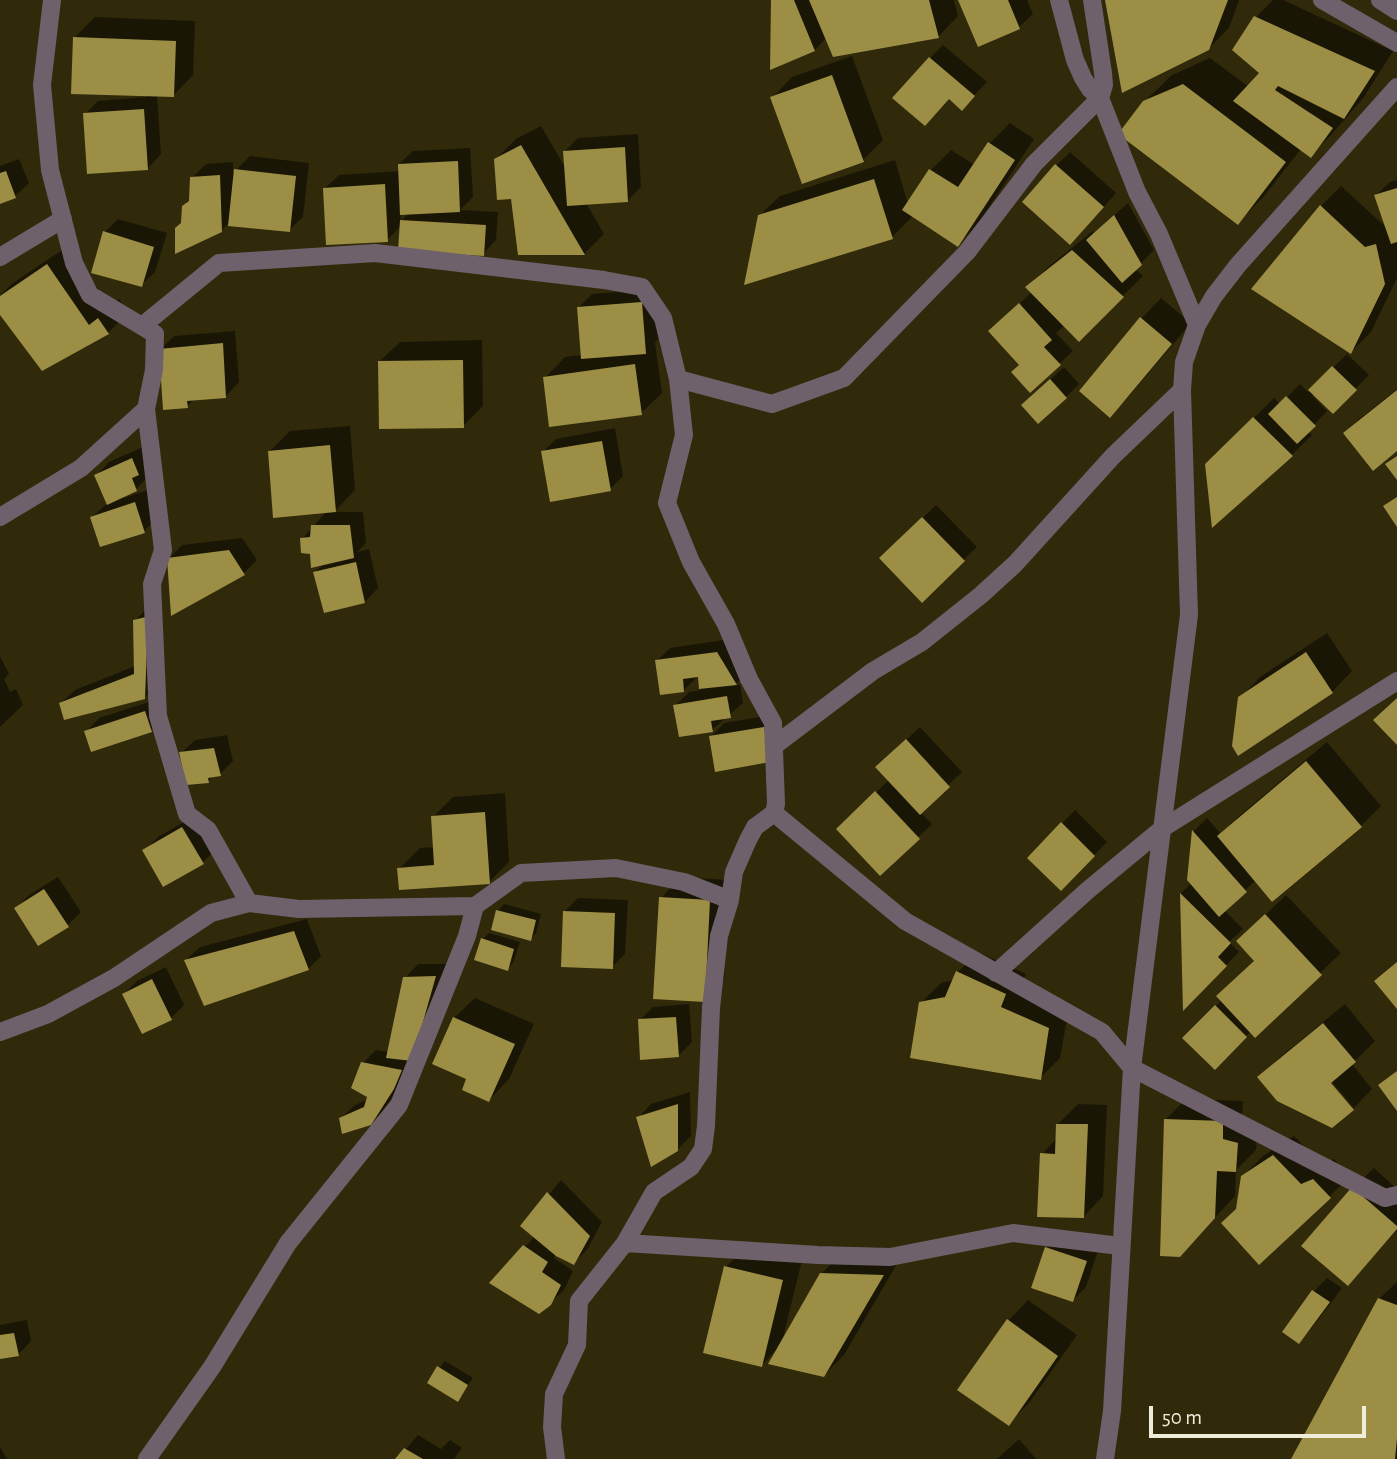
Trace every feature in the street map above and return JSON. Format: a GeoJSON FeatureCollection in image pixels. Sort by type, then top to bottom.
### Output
{"type":"FeatureCollection","features":[{"type":"Feature","properties":{"kind":"street"},"geometry":{"type":"LineString","coordinates":[[52,0],[43,85],[50,170],[74,263],[90,295],[155,334],[154,370],[146,409],[163,550],[152,584],[158,716],[187,814],[208,830],[249,903]]}},
{"type":"Feature","properties":{"kind":"street"},"geometry":{"type":"LineString","coordinates":[[1059,0],[1083,78],[1100,98],[1137,192],[1159,234],[1197,325]]}},
{"type":"Feature","properties":{"kind":"street"},"geometry":{"type":"LineString","coordinates":[[678,379],[772,404],[844,378],[967,252],[1034,164],[1100,98],[1104,86],[1103,73],[1092,0]]}},
{"type":"Feature","properties":{"kind":"street"},"geometry":{"type":"LineString","coordinates":[[1322,0],[1397,43]]}},
{"type":"Feature","properties":{"kind":"street"},"geometry":{"type":"LineString","coordinates":[[1380,0],[1397,11]]}},
{"type":"Feature","properties":{"kind":"street"},"geometry":{"type":"LineString","coordinates":[[1105,1459],[1112,1411],[1132,1068],[1189,615],[1182,390],[1184,362],[1197,325],[1214,296],[1238,265],[1397,87]]}},
{"type":"Feature","properties":{"kind":"street"},"geometry":{"type":"LineString","coordinates":[[0,257],[63,219]]}},
{"type":"Feature","properties":{"kind":"street"},"geometry":{"type":"LineString","coordinates":[[142,326],[219,263],[374,253],[590,278],[642,287],[663,318],[678,379],[684,435],[667,503],[691,562],[726,624],[749,679],[773,723],[776,792],[774,813],[755,827],[734,872],[730,900],[719,936],[712,996],[703,1149],[691,1167],[654,1192],[625,1243],[579,1301],[577,1345],[554,1394],[552,1427],[556,1459]]}},
{"type":"Feature","properties":{"kind":"street"},"geometry":{"type":"LineString","coordinates":[[774,746],[798,731],[873,671],[922,642],[981,595],[1015,564],[1113,456],[1182,390]]}},
{"type":"Feature","properties":{"kind":"street"},"geometry":{"type":"LineString","coordinates":[[0,517],[82,468],[146,409]]}},
{"type":"Feature","properties":{"kind":"street"},"geometry":{"type":"LineString","coordinates":[[996,973],[1088,890],[1163,828],[1397,681]]}},
{"type":"Feature","properties":{"kind":"street"},"geometry":{"type":"LineString","coordinates":[[774,813],[905,921],[1102,1032],[1132,1068],[1385,1198],[1397,1195]]}},
{"type":"Feature","properties":{"kind":"street"},"geometry":{"type":"LineString","coordinates":[[0,1032],[48,1014],[114,978],[211,913],[249,903],[299,909],[475,906],[521,873],[616,868],[684,881],[730,900]]}},
{"type":"Feature","properties":{"kind":"street"},"geometry":{"type":"LineString","coordinates":[[147,1459],[212,1367],[288,1243],[399,1105],[467,936],[475,906]]}},
{"type":"Feature","properties":{"kind":"street"},"geometry":{"type":"LineString","coordinates":[[625,1243],[818,1255],[890,1256],[1013,1233],[1120,1246]]}},
{"type":"Feature","properties":{"kind":"building"},"geometry":{"type":"Polygon","coordinates":[[[771,0],[794,0],[815,51],[770,70],[771,0]]]}},
{"type":"Feature","properties":{"kind":"building"},"geometry":{"type":"Polygon","coordinates":[[[809,0],[929,0],[939,38],[833,57],[809,0]]]}},
{"type":"Feature","properties":{"kind":"building"},"geometry":{"type":"Polygon","coordinates":[[[958,0],[1008,0],[1020,29],[978,47],[958,0]]]}},
{"type":"Feature","properties":{"kind":"building"},"geometry":{"type":"Polygon","coordinates":[[[1105,0],[1228,0],[1209,50],[1122,93],[1105,0]]]}},
{"type":"Feature","properties":{"kind":"building"},"geometry":{"type":"Polygon","coordinates":[[[1254,16],[1375,71],[1344,119],[1278,86],[1275,90],[1333,128],[1311,158],[1233,101],[1259,73],[1232,50],[1254,16]]]}},
{"type":"Feature","properties":{"kind":"building"},"geometry":{"type":"Polygon","coordinates":[[[73,37],[176,41],[174,97],[71,94],[73,37]]]}},
{"type":"Feature","properties":{"kind":"building"},"geometry":{"type":"Polygon","coordinates":[[[929,57],[975,96],[962,111],[949,99],[925,126],[892,98],[929,57]]]}},
{"type":"Feature","properties":{"kind":"building"},"geometry":{"type":"Polygon","coordinates":[[[832,75],[864,162],[802,184],[770,97],[832,75]]]}},
{"type":"Feature","properties":{"kind":"building"},"geometry":{"type":"Polygon","coordinates":[[[1183,84],[1286,162],[1238,225],[1118,134],[1143,101],[1183,84]]]}},
{"type":"Feature","properties":{"kind":"building"},"geometry":{"type":"Polygon","coordinates":[[[144,109],[148,170],[87,174],[83,113],[144,109]]]}},
{"type":"Feature","properties":{"kind":"building"},"geometry":{"type":"Polygon","coordinates":[[[988,142],[1015,160],[958,247],[902,210],[929,169],[958,187],[988,142]]]}},
{"type":"Feature","properties":{"kind":"building"},"geometry":{"type":"Polygon","coordinates":[[[521,145],[585,255],[518,255],[511,199],[497,200],[494,159],[521,145]]]}},
{"type":"Feature","properties":{"kind":"building"},"geometry":{"type":"Polygon","coordinates":[[[625,147],[628,202],[567,206],[563,151],[625,147]]]}},
{"type":"Feature","properties":{"kind":"building"},"geometry":{"type":"Polygon","coordinates":[[[458,161],[460,212],[400,215],[398,164],[458,161]]]}},
{"type":"Feature","properties":{"kind":"building"},"geometry":{"type":"Polygon","coordinates":[[[1055,164],[1104,207],[1070,245],[1022,202],[1055,164]]]}},
{"type":"Feature","properties":{"kind":"building"},"geometry":{"type":"Polygon","coordinates":[[[234,169],[296,176],[290,232],[228,226],[234,169]]]}},
{"type":"Feature","properties":{"kind":"building"},"geometry":{"type":"Polygon","coordinates":[[[6,171],[16,198],[0,204],[0,173],[6,171]]]}},
{"type":"Feature","properties":{"kind":"building"},"geometry":{"type":"Polygon","coordinates":[[[220,175],[222,232],[175,254],[175,228],[181,223],[182,206],[189,201],[190,177],[220,175]]]}},
{"type":"Feature","properties":{"kind":"building"},"geometry":{"type":"Polygon","coordinates":[[[874,179],[893,239],[744,285],[758,215],[874,179]]]}},
{"type":"Feature","properties":{"kind":"building"},"geometry":{"type":"Polygon","coordinates":[[[385,184],[388,242],[326,245],[323,188],[385,184]]]}},
{"type":"Feature","properties":{"kind":"building"},"geometry":{"type":"Polygon","coordinates":[[[1397,188],[1397,242],[1391,244],[1374,195],[1397,188]]]}},
{"type":"Feature","properties":{"kind":"building"},"geometry":{"type":"Polygon","coordinates":[[[1320,205],[1365,247],[1376,244],[1385,284],[1351,354],[1251,289],[1320,205]]]}},
{"type":"Feature","properties":{"kind":"building"},"geometry":{"type":"Polygon","coordinates":[[[1114,215],[1142,265],[1122,283],[1086,240],[1114,215]]]}},
{"type":"Feature","properties":{"kind":"building"},"geometry":{"type":"Polygon","coordinates":[[[400,220],[486,225],[484,256],[398,251],[400,220]]]}},
{"type":"Feature","properties":{"kind":"building"},"geometry":{"type":"Polygon","coordinates":[[[103,231],[154,247],[142,287],[91,273],[103,231]]]}},
{"type":"Feature","properties":{"kind":"building"},"geometry":{"type":"Polygon","coordinates":[[[1072,250],[1124,297],[1079,342],[1025,287],[1072,250]]]}},
{"type":"Feature","properties":{"kind":"building"},"geometry":{"type":"Polygon","coordinates":[[[47,264],[89,325],[98,318],[109,334],[42,371],[0,315],[0,296],[47,264]]]}},
{"type":"Feature","properties":{"kind":"building"},"geometry":{"type":"Polygon","coordinates":[[[642,302],[646,354],[581,359],[577,307],[642,302]]]}},
{"type":"Feature","properties":{"kind":"building"},"geometry":{"type":"Polygon","coordinates":[[[1019,303],[1052,340],[1044,347],[1061,365],[1030,393],[1011,372],[1019,365],[988,331],[1019,303]]]}},
{"type":"Feature","properties":{"kind":"building"},"geometry":{"type":"Polygon","coordinates":[[[1140,317],[1172,344],[1110,418],[1079,391],[1140,317]]]}},
{"type":"Feature","properties":{"kind":"building"},"geometry":{"type":"Polygon","coordinates":[[[223,343],[226,398],[187,401],[188,408],[163,410],[159,349],[223,343]]]}},
{"type":"Feature","properties":{"kind":"building"},"geometry":{"type":"Polygon","coordinates":[[[463,360],[464,428],[379,429],[378,361],[463,360]]]}},
{"type":"Feature","properties":{"kind":"building"},"geometry":{"type":"Polygon","coordinates":[[[635,364],[642,415],[549,427],[543,377],[635,364]]]}},
{"type":"Feature","properties":{"kind":"building"},"geometry":{"type":"Polygon","coordinates":[[[1332,366],[1357,390],[1333,414],[1308,390],[1332,366]]]}},
{"type":"Feature","properties":{"kind":"building"},"geometry":{"type":"Polygon","coordinates":[[[1050,379],[1067,398],[1038,424],[1021,405],[1050,379]]]}},
{"type":"Feature","properties":{"kind":"building"},"geometry":{"type":"Polygon","coordinates":[[[1397,390],[1397,451],[1373,471],[1343,433],[1397,390]]]}},
{"type":"Feature","properties":{"kind":"building"},"geometry":{"type":"Polygon","coordinates":[[[1286,396],[1316,426],[1297,444],[1268,414],[1286,396]]]}},
{"type":"Feature","properties":{"kind":"building"},"geometry":{"type":"Polygon","coordinates":[[[1253,417],[1293,456],[1212,528],[1205,464],[1253,417]]]}},
{"type":"Feature","properties":{"kind":"building"},"geometry":{"type":"Polygon","coordinates":[[[602,441],[611,491],[550,502],[541,451],[602,441]]]}},
{"type":"Feature","properties":{"kind":"building"},"geometry":{"type":"Polygon","coordinates":[[[330,445],[336,512],[273,518],[268,451],[330,445]]]}},
{"type":"Feature","properties":{"kind":"building"},"geometry":{"type":"Polygon","coordinates":[[[1397,456],[1397,480],[1385,464],[1397,456]]]}},
{"type":"Feature","properties":{"kind":"building"},"geometry":{"type":"Polygon","coordinates":[[[132,458],[139,475],[132,478],[137,491],[107,505],[94,475],[132,458]]]}},
{"type":"Feature","properties":{"kind":"building"},"geometry":{"type":"Polygon","coordinates":[[[1397,497],[1397,527],[1383,506],[1397,497]]]}},
{"type":"Feature","properties":{"kind":"building"},"geometry":{"type":"Polygon","coordinates":[[[135,502],[145,533],[100,547],[90,517],[135,502]]]}},
{"type":"Feature","properties":{"kind":"building"},"geometry":{"type":"Polygon","coordinates":[[[922,517],[965,561],[922,603],[879,558],[922,517]]]}},
{"type":"Feature","properties":{"kind":"building"},"geometry":{"type":"Polygon","coordinates":[[[311,525],[350,525],[354,558],[311,568],[310,554],[301,553],[300,538],[310,537],[311,525]]]}},
{"type":"Feature","properties":{"kind":"building"},"geometry":{"type":"Polygon","coordinates":[[[229,550],[245,575],[171,616],[167,558],[229,550]]]}},
{"type":"Feature","properties":{"kind":"building"},"geometry":{"type":"Polygon","coordinates":[[[356,562],[365,603],[324,613],[313,572],[356,562]]]}},
{"type":"Feature","properties":{"kind":"building"},"geometry":{"type":"Polygon","coordinates":[[[146,617],[145,699],[64,720],[59,703],[134,674],[133,620],[146,617]]]}},
{"type":"Feature","properties":{"kind":"building"},"geometry":{"type":"Polygon","coordinates":[[[717,652],[737,685],[699,689],[698,677],[683,679],[684,692],[660,695],[655,660],[717,652]]]}},
{"type":"Feature","properties":{"kind":"building"},"geometry":{"type":"Polygon","coordinates":[[[1306,652],[1333,693],[1238,756],[1232,746],[1238,697],[1306,652]]]}},
{"type":"Feature","properties":{"kind":"building"},"geometry":{"type":"Polygon","coordinates":[[[727,696],[731,718],[711,721],[713,732],[679,737],[673,705],[727,696]]]}},
{"type":"Feature","properties":{"kind":"building"},"geometry":{"type":"Polygon","coordinates":[[[1397,698],[1397,745],[1373,720],[1397,698]]]}},
{"type":"Feature","properties":{"kind":"building"},"geometry":{"type":"Polygon","coordinates":[[[145,711],[152,732],[91,752],[84,731],[145,711]]]}},
{"type":"Feature","properties":{"kind":"building"},"geometry":{"type":"Polygon","coordinates":[[[764,727],[770,762],[715,772],[709,736],[764,727]]]}},
{"type":"Feature","properties":{"kind":"building"},"geometry":{"type":"Polygon","coordinates":[[[906,739],[950,787],[920,815],[875,767],[906,739]]]}},
{"type":"Feature","properties":{"kind":"building"},"geometry":{"type":"Polygon","coordinates":[[[214,748],[221,776],[208,778],[209,783],[186,785],[179,752],[214,748]]]}},
{"type":"Feature","properties":{"kind":"building"},"geometry":{"type":"Polygon","coordinates":[[[1306,761],[1362,827],[1272,902],[1217,836],[1306,761]]]}},
{"type":"Feature","properties":{"kind":"building"},"geometry":{"type":"Polygon","coordinates":[[[875,791],[920,839],[880,876],[836,829],[875,791]]]}},
{"type":"Feature","properties":{"kind":"building"},"geometry":{"type":"Polygon","coordinates":[[[485,812],[490,884],[399,890],[397,868],[434,865],[431,816],[485,812]]]}},
{"type":"Feature","properties":{"kind":"building"},"geometry":{"type":"Polygon","coordinates":[[[1061,822],[1095,856],[1061,891],[1027,858],[1061,822]]]}},
{"type":"Feature","properties":{"kind":"building"},"geometry":{"type":"Polygon","coordinates":[[[182,827],[204,864],[163,887],[142,850],[182,827]]]}},
{"type":"Feature","properties":{"kind":"building"},"geometry":{"type":"Polygon","coordinates":[[[1192,830],[1247,892],[1219,917],[1187,880],[1192,830]]]}},
{"type":"Feature","properties":{"kind":"building"},"geometry":{"type":"Polygon","coordinates":[[[44,889],[69,927],[38,946],[14,908],[44,889]]]}},
{"type":"Feature","properties":{"kind":"building"},"geometry":{"type":"Polygon","coordinates":[[[1180,893],[1231,943],[1218,957],[1227,966],[1183,1011],[1180,893]]]}},
{"type":"Feature","properties":{"kind":"building"},"geometry":{"type":"Polygon","coordinates":[[[659,897],[710,900],[705,1002],[653,999],[659,897]]]}},
{"type":"Feature","properties":{"kind":"building"},"geometry":{"type":"Polygon","coordinates":[[[496,910],[536,920],[531,941],[491,930],[496,910]]]}},
{"type":"Feature","properties":{"kind":"building"},"geometry":{"type":"Polygon","coordinates":[[[563,911],[615,913],[613,969],[561,967],[563,911]]]}},
{"type":"Feature","properties":{"kind":"building"},"geometry":{"type":"Polygon","coordinates":[[[1265,914],[1322,975],[1255,1038],[1216,996],[1254,961],[1236,941],[1265,914]]]}},
{"type":"Feature","properties":{"kind":"building"},"geometry":{"type":"Polygon","coordinates":[[[294,931],[309,970],[204,1006],[184,960],[294,931]]]}},
{"type":"Feature","properties":{"kind":"building"},"geometry":{"type":"Polygon","coordinates":[[[481,938],[514,949],[508,971],[474,960],[481,938]]]}},
{"type":"Feature","properties":{"kind":"building"},"geometry":{"type":"Polygon","coordinates":[[[1397,962],[1397,1009],[1374,981],[1397,962]]]}},
{"type":"Feature","properties":{"kind":"building"},"geometry":{"type":"Polygon","coordinates":[[[956,971],[1006,994],[1001,1007],[1049,1028],[1041,1080],[910,1058],[919,1002],[945,997],[956,971]]]}},
{"type":"Feature","properties":{"kind":"building"},"geometry":{"type":"Polygon","coordinates":[[[436,976],[412,1061],[386,1058],[403,977],[436,976]]]}},
{"type":"Feature","properties":{"kind":"building"},"geometry":{"type":"Polygon","coordinates":[[[152,979],[172,1020],[142,1034],[122,994],[152,979]]]}},
{"type":"Feature","properties":{"kind":"building"},"geometry":{"type":"Polygon","coordinates":[[[1215,1005],[1247,1037],[1215,1070],[1182,1038],[1215,1005]]]}},
{"type":"Feature","properties":{"kind":"building"},"geometry":{"type":"Polygon","coordinates":[[[453,1017],[515,1044],[489,1102],[462,1090],[466,1079],[432,1064],[453,1017]]]}},
{"type":"Feature","properties":{"kind":"building"},"geometry":{"type":"Polygon","coordinates":[[[676,1017],[679,1057],[640,1060],[638,1019],[676,1017]]]}},
{"type":"Feature","properties":{"kind":"building"},"geometry":{"type":"Polygon","coordinates":[[[1323,1023],[1356,1062],[1331,1083],[1354,1110],[1332,1128],[1277,1101],[1257,1077],[1323,1023]]]}},
{"type":"Feature","properties":{"kind":"building"},"geometry":{"type":"Polygon","coordinates":[[[361,1062],[402,1070],[394,1089],[371,1125],[342,1134],[339,1118],[364,1107],[367,1097],[351,1088],[361,1062]]]}},
{"type":"Feature","properties":{"kind":"building"},"geometry":{"type":"Polygon","coordinates":[[[1397,1071],[1397,1111],[1378,1085],[1397,1071]]]}},
{"type":"Feature","properties":{"kind":"building"},"geometry":{"type":"Polygon","coordinates":[[[678,1104],[678,1151],[651,1167],[636,1117],[678,1104]]]}},
{"type":"Feature","properties":{"kind":"building"},"geometry":{"type":"Polygon","coordinates":[[[1164,1119],[1223,1121],[1223,1139],[1238,1143],[1236,1172],[1217,1171],[1215,1218],[1180,1257],[1160,1256],[1164,1119]]]}},
{"type":"Feature","properties":{"kind":"building"},"geometry":{"type":"Polygon","coordinates":[[[1056,1124],[1088,1124],[1084,1218],[1037,1217],[1040,1153],[1055,1154],[1056,1124]]]}},
{"type":"Feature","properties":{"kind":"building"},"geometry":{"type":"Polygon","coordinates":[[[1273,1155],[1301,1184],[1313,1179],[1331,1198],[1259,1265],[1221,1223],[1236,1209],[1241,1176],[1273,1155]]]}},
{"type":"Feature","properties":{"kind":"building"},"geometry":{"type":"Polygon","coordinates":[[[1352,1187],[1397,1226],[1397,1229],[1348,1286],[1301,1246],[1352,1187]]]}},
{"type":"Feature","properties":{"kind":"building"},"geometry":{"type":"Polygon","coordinates":[[[547,1192],[590,1236],[574,1265],[556,1256],[520,1226],[547,1192]]]}},
{"type":"Feature","properties":{"kind":"building"},"geometry":{"type":"Polygon","coordinates":[[[523,1245],[548,1262],[542,1272],[561,1285],[551,1305],[539,1314],[489,1283],[523,1245]]]}},
{"type":"Feature","properties":{"kind":"building"},"geometry":{"type":"Polygon","coordinates":[[[1045,1247],[1087,1261],[1073,1302],[1031,1288],[1045,1247]]]}},
{"type":"Feature","properties":{"kind":"building"},"geometry":{"type":"Polygon","coordinates":[[[724,1266],[783,1280],[762,1367],[703,1353],[724,1266]]]}},
{"type":"Feature","properties":{"kind":"building"},"geometry":{"type":"Polygon","coordinates":[[[820,1273],[884,1275],[824,1377],[768,1364],[820,1273]]]}},
{"type":"Feature","properties":{"kind":"building"},"geometry":{"type":"Polygon","coordinates":[[[1312,1290],[1330,1302],[1299,1344],[1282,1332],[1312,1290]]]}},
{"type":"Feature","properties":{"kind":"building"},"geometry":{"type":"Polygon","coordinates":[[[1378,1298],[1397,1305],[1395,1459],[1291,1459],[1378,1298]]]}},
{"type":"Feature","properties":{"kind":"building"},"geometry":{"type":"Polygon","coordinates":[[[1007,1319],[1058,1356],[1009,1426],[957,1390],[1007,1319]]]}},
{"type":"Feature","properties":{"kind":"building"},"geometry":{"type":"Polygon","coordinates":[[[14,1333],[19,1356],[0,1359],[0,1335],[14,1333]]]}},
{"type":"Feature","properties":{"kind":"building"},"geometry":{"type":"Polygon","coordinates":[[[437,1366],[468,1385],[458,1402],[427,1383],[437,1366]]]}},
{"type":"Feature","properties":{"kind":"building"},"geometry":{"type":"Polygon","coordinates":[[[404,1448],[423,1459],[395,1459],[404,1448]]]}}]}
